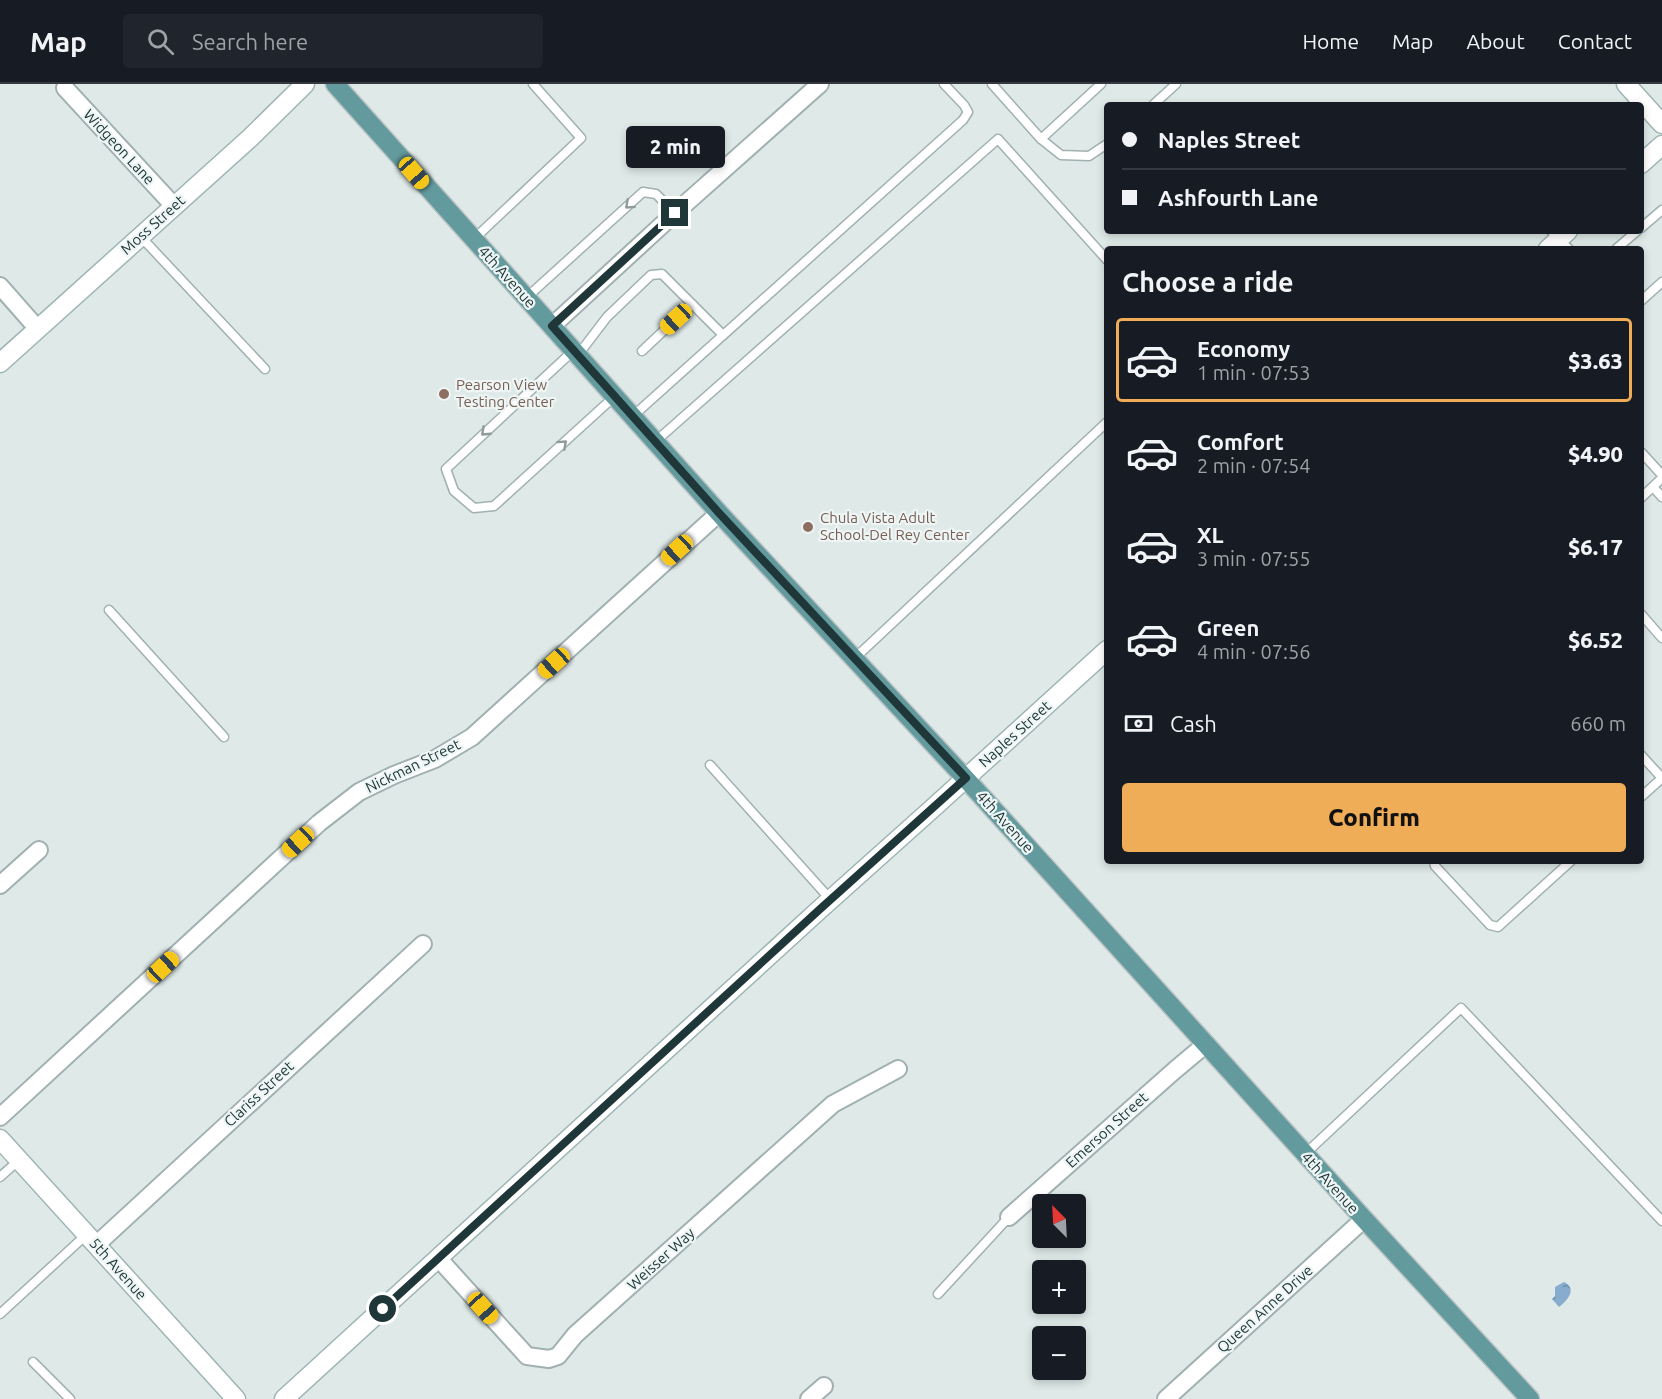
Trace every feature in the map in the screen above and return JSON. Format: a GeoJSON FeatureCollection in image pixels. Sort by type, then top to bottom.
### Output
{"type":"FeatureCollection","features":[{"type":"Feature","properties":{"kind":"main road","name":"4th Avenue"},"geometry":{"type":"LineString","coordinates":[[335,84],[719,513],[966,778],[1364,1220],[1530,1399]]}},
{"type":"Feature","properties":{"kind":"street","name":"Moss Street"},"geometry":{"type":"LineString","coordinates":[[0,363],[250,138],[305,84]]}},
{"type":"Feature","properties":{"kind":"street"},"geometry":{"type":"LineString","coordinates":[[552,326],[820,84]]}},
{"type":"Feature","properties":{"kind":"street"},"geometry":{"type":"LineString","coordinates":[[1628,85],[1643,102]]}},
{"type":"Feature","properties":{"kind":"street","name":"Widgeon Lane"},"geometry":{"type":"LineString","coordinates":[[65,88],[174,206]]}},
{"type":"Feature","properties":{"kind":"street"},"geometry":{"type":"LineString","coordinates":[[1644,103],[1662,124]]}},
{"type":"Feature","properties":{"kind":"street"},"geometry":{"type":"LineString","coordinates":[[1644,161],[1662,145]]}},
{"type":"Feature","properties":{"kind":"street"},"geometry":{"type":"LineString","coordinates":[[0,286],[38,328]]}},
{"type":"Feature","properties":{"kind":"street","name":"Nickman Street"},"geometry":{"type":"LineString","coordinates":[[0,1117],[319,823],[358,792],[435,759],[472,737],[719,513]]}},
{"type":"Feature","properties":{"kind":"street","name":"Naples Street"},"geometry":{"type":"LineString","coordinates":[[284,1399],[830,899],[1104,653]]}},
{"type":"Feature","properties":{"kind":"street"},"geometry":{"type":"LineString","coordinates":[[0,885],[39,850]]}},
{"type":"Feature","properties":{"kind":"street","name":"Clariss Street"},"geometry":{"type":"LineString","coordinates":[[91,1240],[423,944]]}},
{"type":"Feature","properties":{"kind":"street","name":"Emerson Street"},"geometry":{"type":"LineString","coordinates":[[1009,1217],[1206,1044]]}},
{"type":"Feature","properties":{"kind":"street","name":"Weisser Way"},"geometry":{"type":"LineString","coordinates":[[439,1259],[527,1356],[549,1359],[558,1356],[575,1335],[833,1104],[898,1069]]}},
{"type":"Feature","properties":{"kind":"street","name":"5th Avenue"},"geometry":{"type":"LineString","coordinates":[[0,1139],[237,1399]]}},
{"type":"Feature","properties":{"kind":"street","name":"Queen Anne Drive"},"geometry":{"type":"LineString","coordinates":[[1166,1399],[1364,1220]]}},
{"type":"Feature","properties":{"kind":"street"},"geometry":{"type":"LineString","coordinates":[[809,1399],[824,1386]]}},
{"type":"Feature","properties":{"kind":"lane"},"geometry":{"type":"LineString","coordinates":[[474,240],[581,138],[533,84]]}},
{"type":"Feature","properties":{"kind":"lane"},"geometry":{"type":"LineString","coordinates":[[633,416],[963,120],[968,112],[944,84]]}},
{"type":"Feature","properties":{"kind":"lane"},"geometry":{"type":"LineString","coordinates":[[992,84],[1041,139],[1061,155],[1089,156],[1104,146]]}},
{"type":"Feature","properties":{"kind":"lane"},"geometry":{"type":"LineString","coordinates":[[1041,139],[1101,84]]}},
{"type":"Feature","properties":{"kind":"lane"},"geometry":{"type":"LineString","coordinates":[[1157,102],[1176,84]]}},
{"type":"Feature","properties":{"kind":"lane"},"geometry":{"type":"LineString","coordinates":[[656,441],[998,139],[1104,257]]}},
{"type":"Feature","properties":{"kind":"lane"},"geometry":{"type":"LineString","coordinates":[[526,298],[643,192],[656,194],[675,213]]}},
{"type":"Feature","properties":{"kind":"lane"},"geometry":{"type":"LineString","coordinates":[[1644,225],[1662,210]]}},
{"type":"Feature","properties":{"kind":"lane"},"geometry":{"type":"LineString","coordinates":[[1620,246],[1634,234]]}},
{"type":"Feature","properties":{"kind":"lane"},"geometry":{"type":"LineString","coordinates":[[141,237],[265,369]]}},
{"type":"Feature","properties":{"kind":"lane"},"geometry":{"type":"LineString","coordinates":[[615,396],[494,506],[474,508],[454,491],[446,469],[576,352],[607,317],[651,275],[662,274],[723,335]]}},
{"type":"Feature","properties":{"kind":"lane"},"geometry":{"type":"LineString","coordinates":[[1644,298],[1662,282]]}},
{"type":"Feature","properties":{"kind":"lane"},"geometry":{"type":"LineString","coordinates":[[642,351],[692,304]]}},
{"type":"Feature","properties":{"kind":"lane"},"geometry":{"type":"LineString","coordinates":[[855,658],[1104,425]]}},
{"type":"Feature","properties":{"kind":"lane"},"geometry":{"type":"LineString","coordinates":[[1644,456],[1662,477],[1644,495]]}},
{"type":"Feature","properties":{"kind":"lane"},"geometry":{"type":"LineString","coordinates":[[1653,487],[1662,497]]}},
{"type":"Feature","properties":{"kind":"lane"},"geometry":{"type":"LineString","coordinates":[[109,610],[224,737]]}},
{"type":"Feature","properties":{"kind":"lane"},"geometry":{"type":"LineString","coordinates":[[1644,617],[1662,638]]}},
{"type":"Feature","properties":{"kind":"lane"},"geometry":{"type":"LineString","coordinates":[[1644,757],[1662,778],[1644,794]]}},
{"type":"Feature","properties":{"kind":"lane"},"geometry":{"type":"LineString","coordinates":[[710,765],[830,899]]}},
{"type":"Feature","properties":{"kind":"lane"},"geometry":{"type":"LineString","coordinates":[[1435,864],[1490,925],[1498,927],[1568,864]]}},
{"type":"Feature","properties":{"kind":"lane"},"geometry":{"type":"LineString","coordinates":[[1305,1155],[1461,1008],[1662,1221]]}},
{"type":"Feature","properties":{"kind":"lane"},"geometry":{"type":"LineString","coordinates":[[0,1177],[19,1160]]}},
{"type":"Feature","properties":{"kind":"lane"},"geometry":{"type":"LineString","coordinates":[[938,1294],[1009,1217]]}},
{"type":"Feature","properties":{"kind":"lane"},"geometry":{"type":"LineString","coordinates":[[0,1314],[91,1240]]}},
{"type":"Feature","properties":{"kind":"lane"},"geometry":{"type":"LineString","coordinates":[[33,1362],[70,1399]]}},
{"type":"Feature","properties":{"kind":"water"},"geometry":{"type":"Polygon","coordinates":[[[1564,1282],[1571,1291],[1559,1307],[1552,1299],[1555,1296],[1555,1287],[1564,1282]]]}},
{"type":"Feature","properties":{"kind":"place","name":"Pearson View Testing Center"},"geometry":{"type":"Point","coordinates":[444,394]}},
{"type":"Feature","properties":{"kind":"place","name":"Chula Vista Adult School-Del Rey Center"},"geometry":{"type":"Point","coordinates":[808,527]}},
{"type":"Feature","properties":{"kind":"route"},"geometry":{"type":"LineString","coordinates":[[383,1309],[966,778],[719,513],[552,326],[675,213]]}}]}
